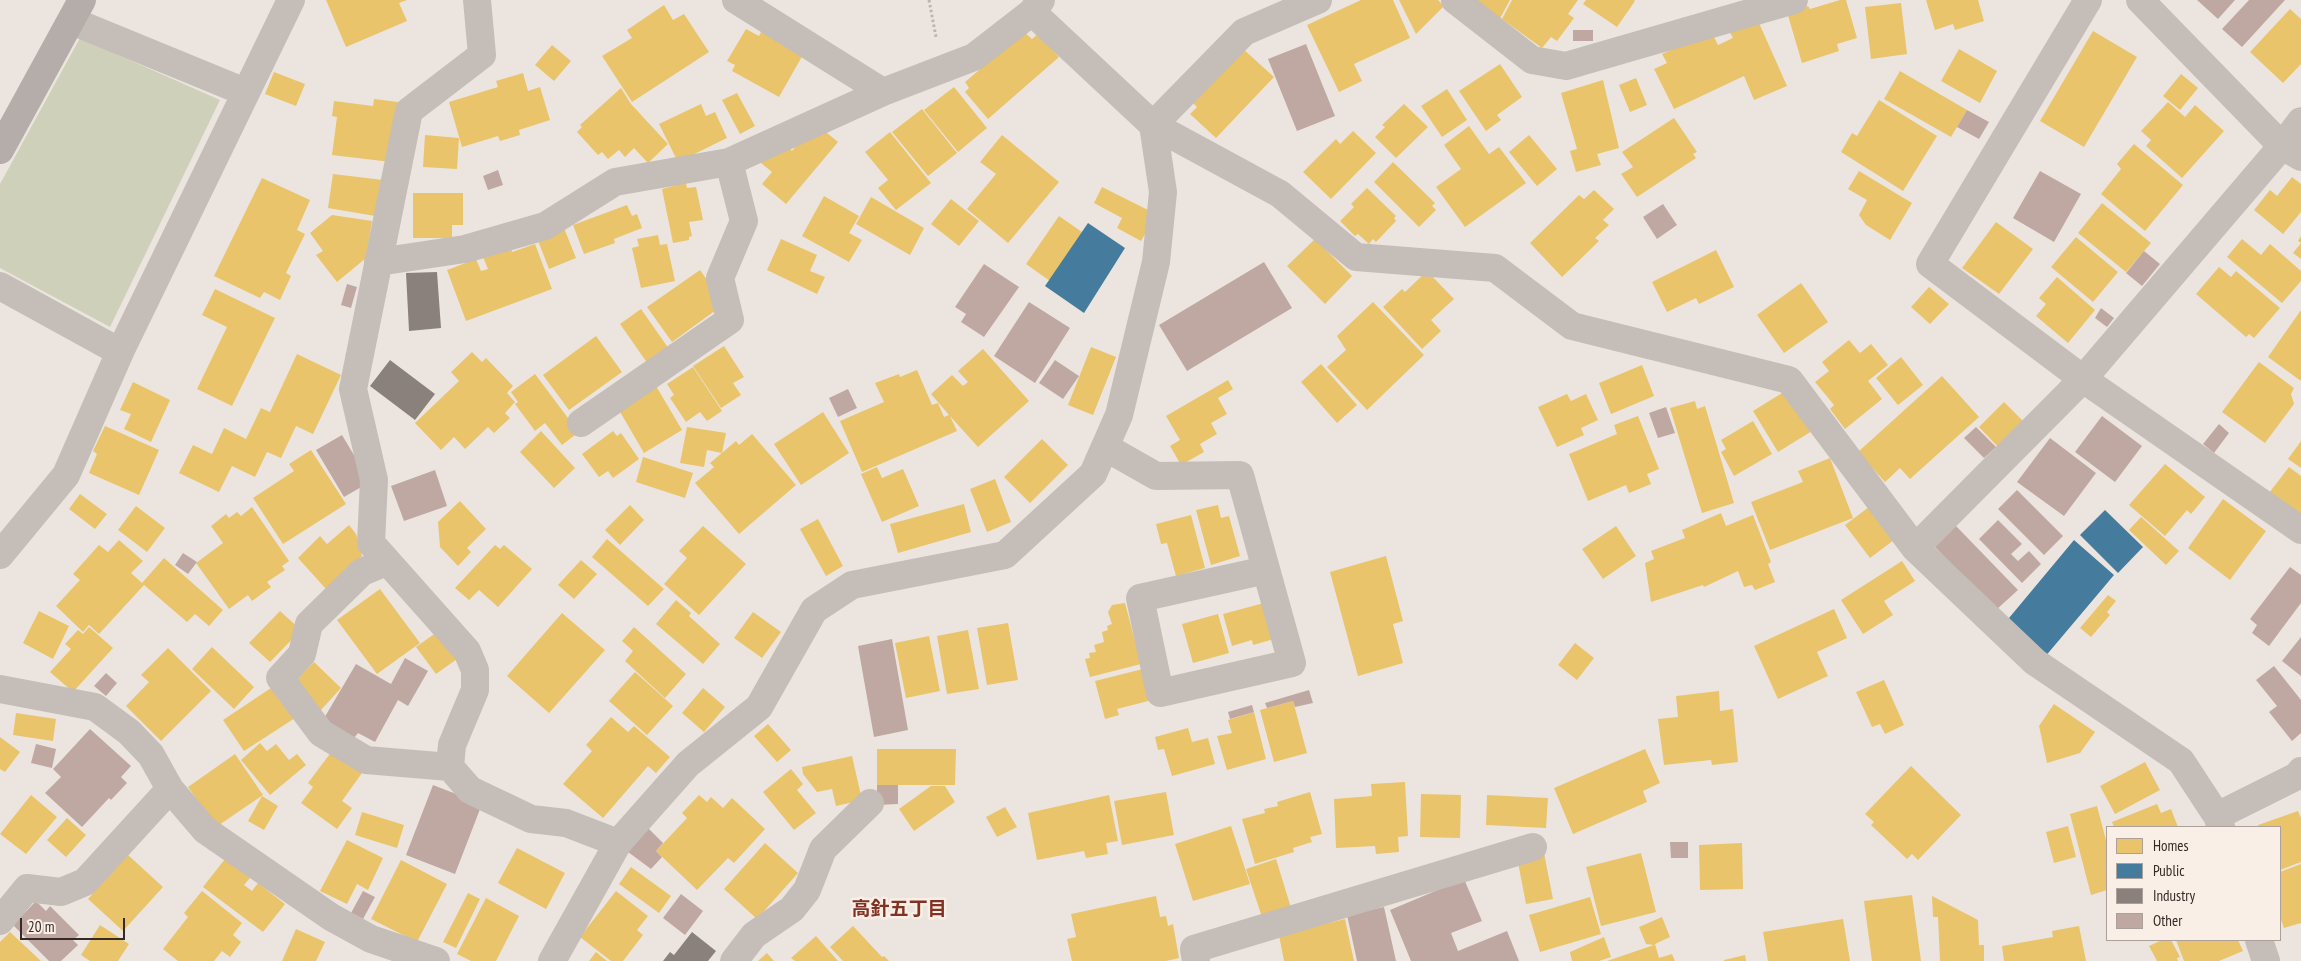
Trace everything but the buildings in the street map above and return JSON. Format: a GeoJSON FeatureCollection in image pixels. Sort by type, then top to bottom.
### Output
{"type":"FeatureCollection","features":[{"type":"Feature","properties":{"kind":"street"},"geometry":{"type":"LineString","coordinates":[[0,555],[66,476],[120,352],[290,0]]}},
{"type":"Feature","properties":{"kind":"street"},"geometry":{"type":"LineString","coordinates":[[450,767],[452,745],[475,690],[475,670],[467,651],[371,543],[374,480],[353,389],[409,111],[482,55],[477,0]]}},
{"type":"Feature","properties":{"kind":"street"},"geometry":{"type":"LineString","coordinates":[[736,0],[883,92]]}},
{"type":"Feature","properties":{"kind":"street"},"geometry":{"type":"LineString","coordinates":[[1153,125],[1244,32],[1318,0]]}},
{"type":"Feature","properties":{"kind":"street"},"geometry":{"type":"LineString","coordinates":[[1454,0],[1532,60],[1566,66],[1794,0]]}},
{"type":"Feature","properties":{"kind":"street"},"geometry":{"type":"LineString","coordinates":[[2088,0],[1930,264],[2084,379],[2301,530]]}},
{"type":"Feature","properties":{"kind":"street"},"geometry":{"type":"LineString","coordinates":[[2140,0],[2292,152]]}},
{"type":"Feature","properties":{"kind":"street"},"geometry":{"type":"LineString","coordinates":[[378,262],[465,249],[545,226],[615,182],[729,162],[883,92],[974,57],[1037,6],[1153,125],[1280,194],[1356,257],[1495,268],[1572,326],[1789,380],[1915,548],[2035,662],[2181,760],[2219,822],[2297,776],[2301,770]]}},
{"type":"Feature","properties":{"kind":"street"},"geometry":{"type":"LineString","coordinates":[[0,150],[77,11],[245,92]]}},
{"type":"Feature","properties":{"kind":"street"},"geometry":{"type":"LineString","coordinates":[[1915,548],[2084,379],[2292,152],[2301,121]]}},
{"type":"Feature","properties":{"kind":"street"},"geometry":{"type":"LineString","coordinates":[[552,961],[618,843],[688,764],[759,707],[814,610],[852,585],[1005,555],[1093,474],[1119,415],[1156,262],[1163,192],[1153,125]]}},
{"type":"Feature","properties":{"kind":"street"},"geometry":{"type":"LineString","coordinates":[[581,423],[730,320],[720,278],[744,221],[729,162]]}},
{"type":"Feature","properties":{"kind":"street"},"geometry":{"type":"LineString","coordinates":[[0,286],[120,352]]}},
{"type":"Feature","properties":{"kind":"street"},"geometry":{"type":"LineString","coordinates":[[1105,447],[1156,476],[1240,475],[1292,663],[1160,692],[1140,598],[1266,570]]}},
{"type":"Feature","properties":{"kind":"street"},"geometry":{"type":"LineString","coordinates":[[386,562],[362,572],[309,624],[302,654],[280,678],[322,733],[366,760],[450,767],[470,790],[531,819],[566,823],[618,843]]}},
{"type":"Feature","properties":{"kind":"street"},"geometry":{"type":"LineString","coordinates":[[0,689],[95,706],[129,732],[151,755],[170,789],[205,830],[331,917],[371,939],[436,961]]}},
{"type":"Feature","properties":{"kind":"street"},"geometry":{"type":"LineString","coordinates":[[0,921],[27,888],[61,892],[85,882],[170,789]]}},
{"type":"Feature","properties":{"kind":"street"},"geometry":{"type":"LineString","coordinates":[[734,961],[754,935],[792,909],[807,890],[822,848],[870,803]]}},
{"type":"Feature","properties":{"kind":"street"},"geometry":{"type":"LineString","coordinates":[[1196,961],[1194,949],[1532,847]]}},
{"type":"Feature","properties":{"kind":"street"},"geometry":{"type":"LineString","coordinates":[[2259,941],[2266,961]]}},
{"type":"Feature","properties":{"kind":"green space"},"geometry":{"type":"Polygon","coordinates":[[[80,38],[220,100],[110,327],[0,268],[0,184],[80,38]]]}},
{"type":"Feature","properties":{"kind":"district","name":"高針五丁目"},"geometry":{"type":"Point","coordinates":[899,910]}}]}
